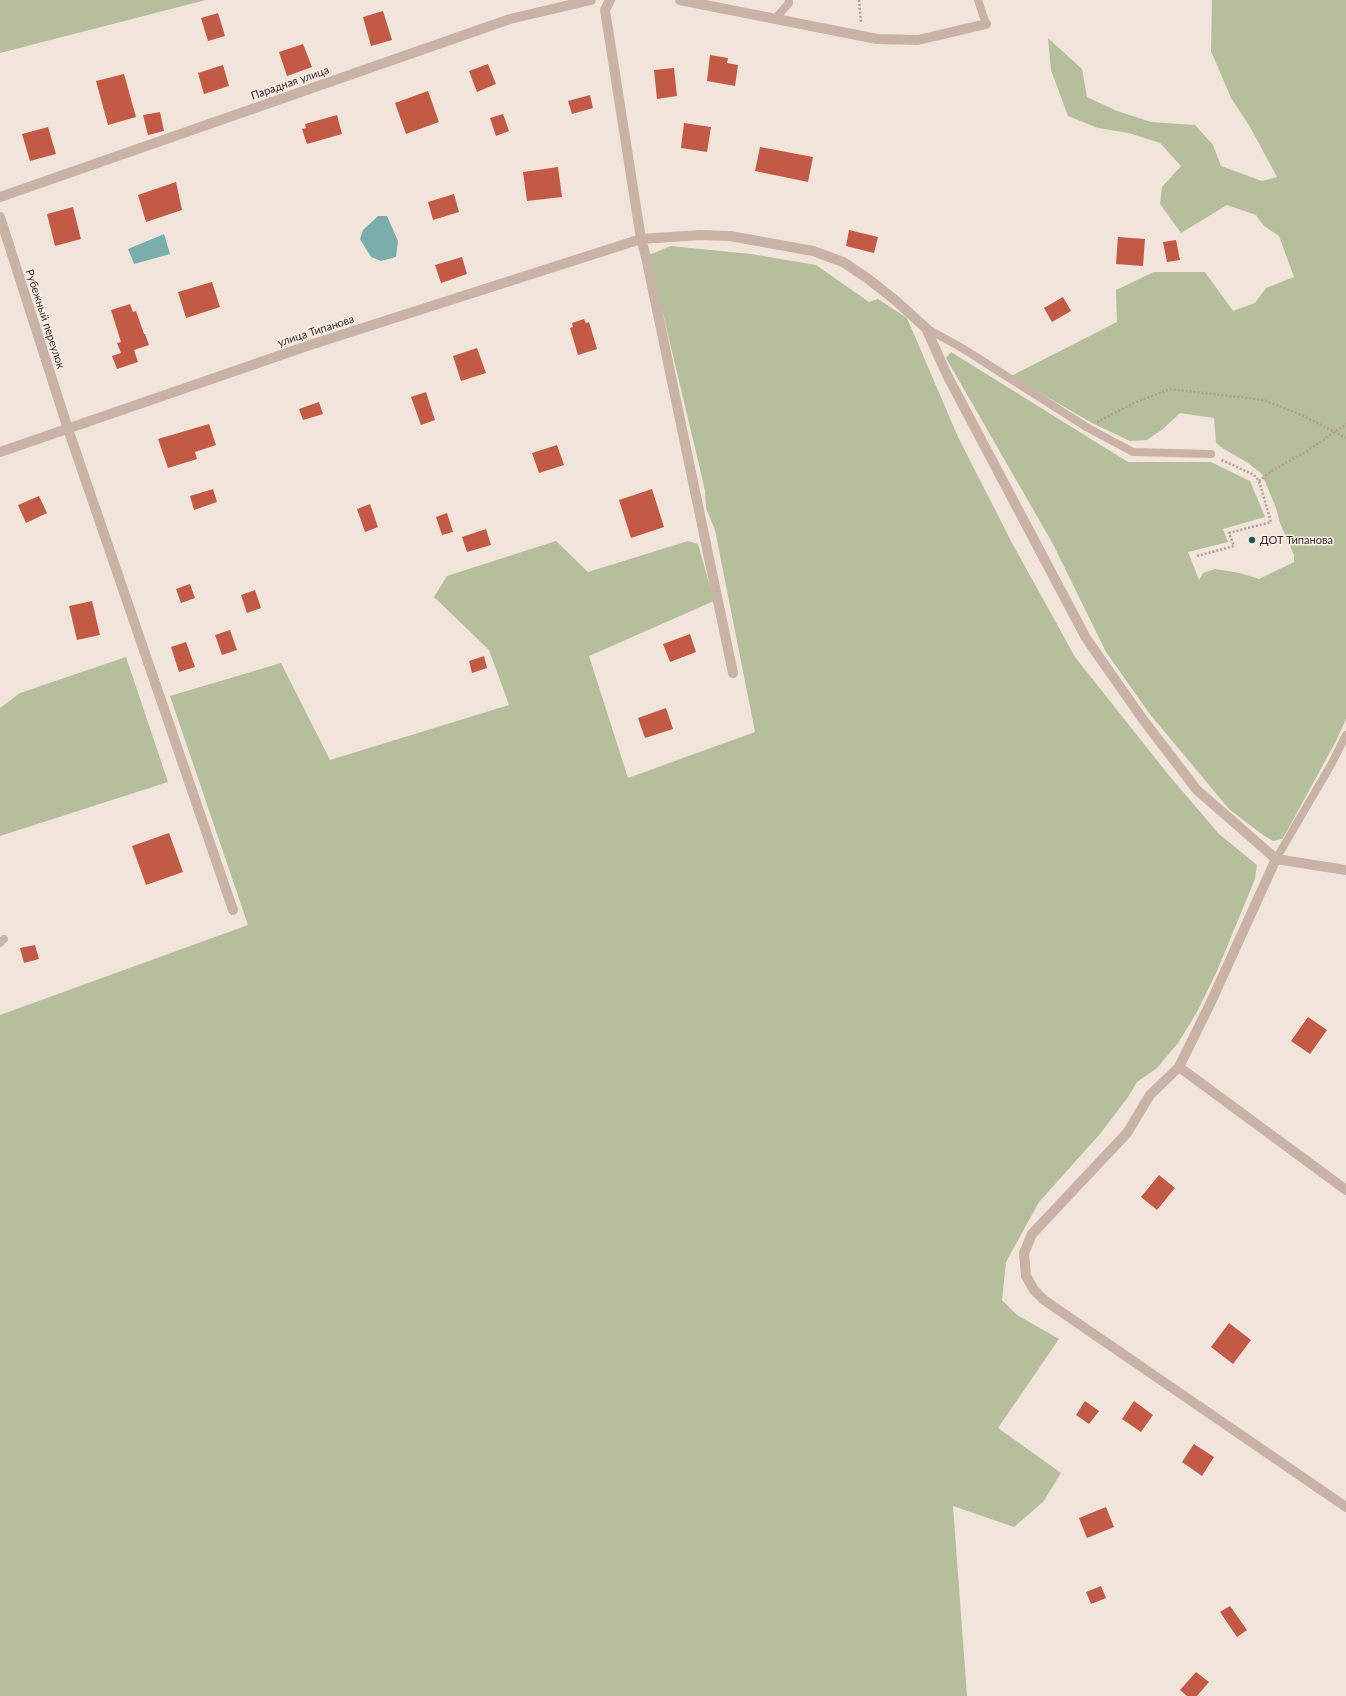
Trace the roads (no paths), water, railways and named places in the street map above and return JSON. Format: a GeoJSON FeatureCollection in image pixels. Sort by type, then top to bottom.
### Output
{"type":"FeatureCollection","features":[{"type":"Feature","properties":{"kind":"street","name":"Парадная улица"},"geometry":{"type":"LineString","coordinates":[[0,197],[510,19],[590,0]]}},
{"type":"Feature","properties":{"kind":"street"},"geometry":{"type":"LineString","coordinates":[[610,0],[605,10],[641,240],[646,257],[733,673]]}},
{"type":"Feature","properties":{"kind":"street"},"geometry":{"type":"LineString","coordinates":[[680,0],[877,39],[918,40],[986,24]]}},
{"type":"Feature","properties":{"kind":"street","name":"Рубежный переулок"},"geometry":{"type":"LineString","coordinates":[[0,217],[68,429],[232,910]]}},
{"type":"Feature","properties":{"kind":"street","name":"улица Типанова"},"geometry":{"type":"LineString","coordinates":[[0,452],[310,345],[641,240],[700,234],[730,236],[814,252],[842,262],[867,278],[895,300],[926,328]]}},
{"type":"Feature","properties":{"kind":"street"},"geometry":{"type":"LineString","coordinates":[[926,328],[946,375],[1086,638],[1144,721],[1197,790],[1276,859],[1346,870]]}},
{"type":"Feature","properties":{"kind":"street"},"geometry":{"type":"LineString","coordinates":[[1276,859],[1211,1002],[1179,1067],[1150,1095],[1127,1133],[1032,1234],[1024,1253],[1026,1276],[1034,1290],[1044,1300],[1346,1507]]}},
{"type":"Feature","properties":{"kind":"street"},"geometry":{"type":"LineString","coordinates":[[1179,1067],[1346,1190]]}},
{"type":"Feature","properties":{"kind":"lane"},"geometry":{"type":"LineString","coordinates":[[775,19],[789,3],[789,0]]}},
{"type":"Feature","properties":{"kind":"lane"},"geometry":{"type":"LineString","coordinates":[[978,0],[986,24]]}},
{"type":"Feature","properties":{"kind":"lane"},"geometry":{"type":"LineString","coordinates":[[926,328],[962,348],[1088,428],[1133,452],[1211,454]]}},
{"type":"Feature","properties":{"kind":"lane"},"geometry":{"type":"LineString","coordinates":[[1276,859],[1346,735]]}},
{"type":"Feature","properties":{"kind":"water"},"geometry":{"type":"Polygon","coordinates":[[[378,216],[387,216],[398,241],[396,257],[381,261],[371,257],[360,239],[363,230],[378,216]]]}},
{"type":"Feature","properties":{"kind":"water"},"geometry":{"type":"Polygon","coordinates":[[[164,234],[170,254],[134,264],[128,249],[164,234]]]}},
{"type":"Feature","properties":{"kind":"place","name":"ДОТ Типанова"},"geometry":{"type":"Point","coordinates":[1252,540]}}]}
